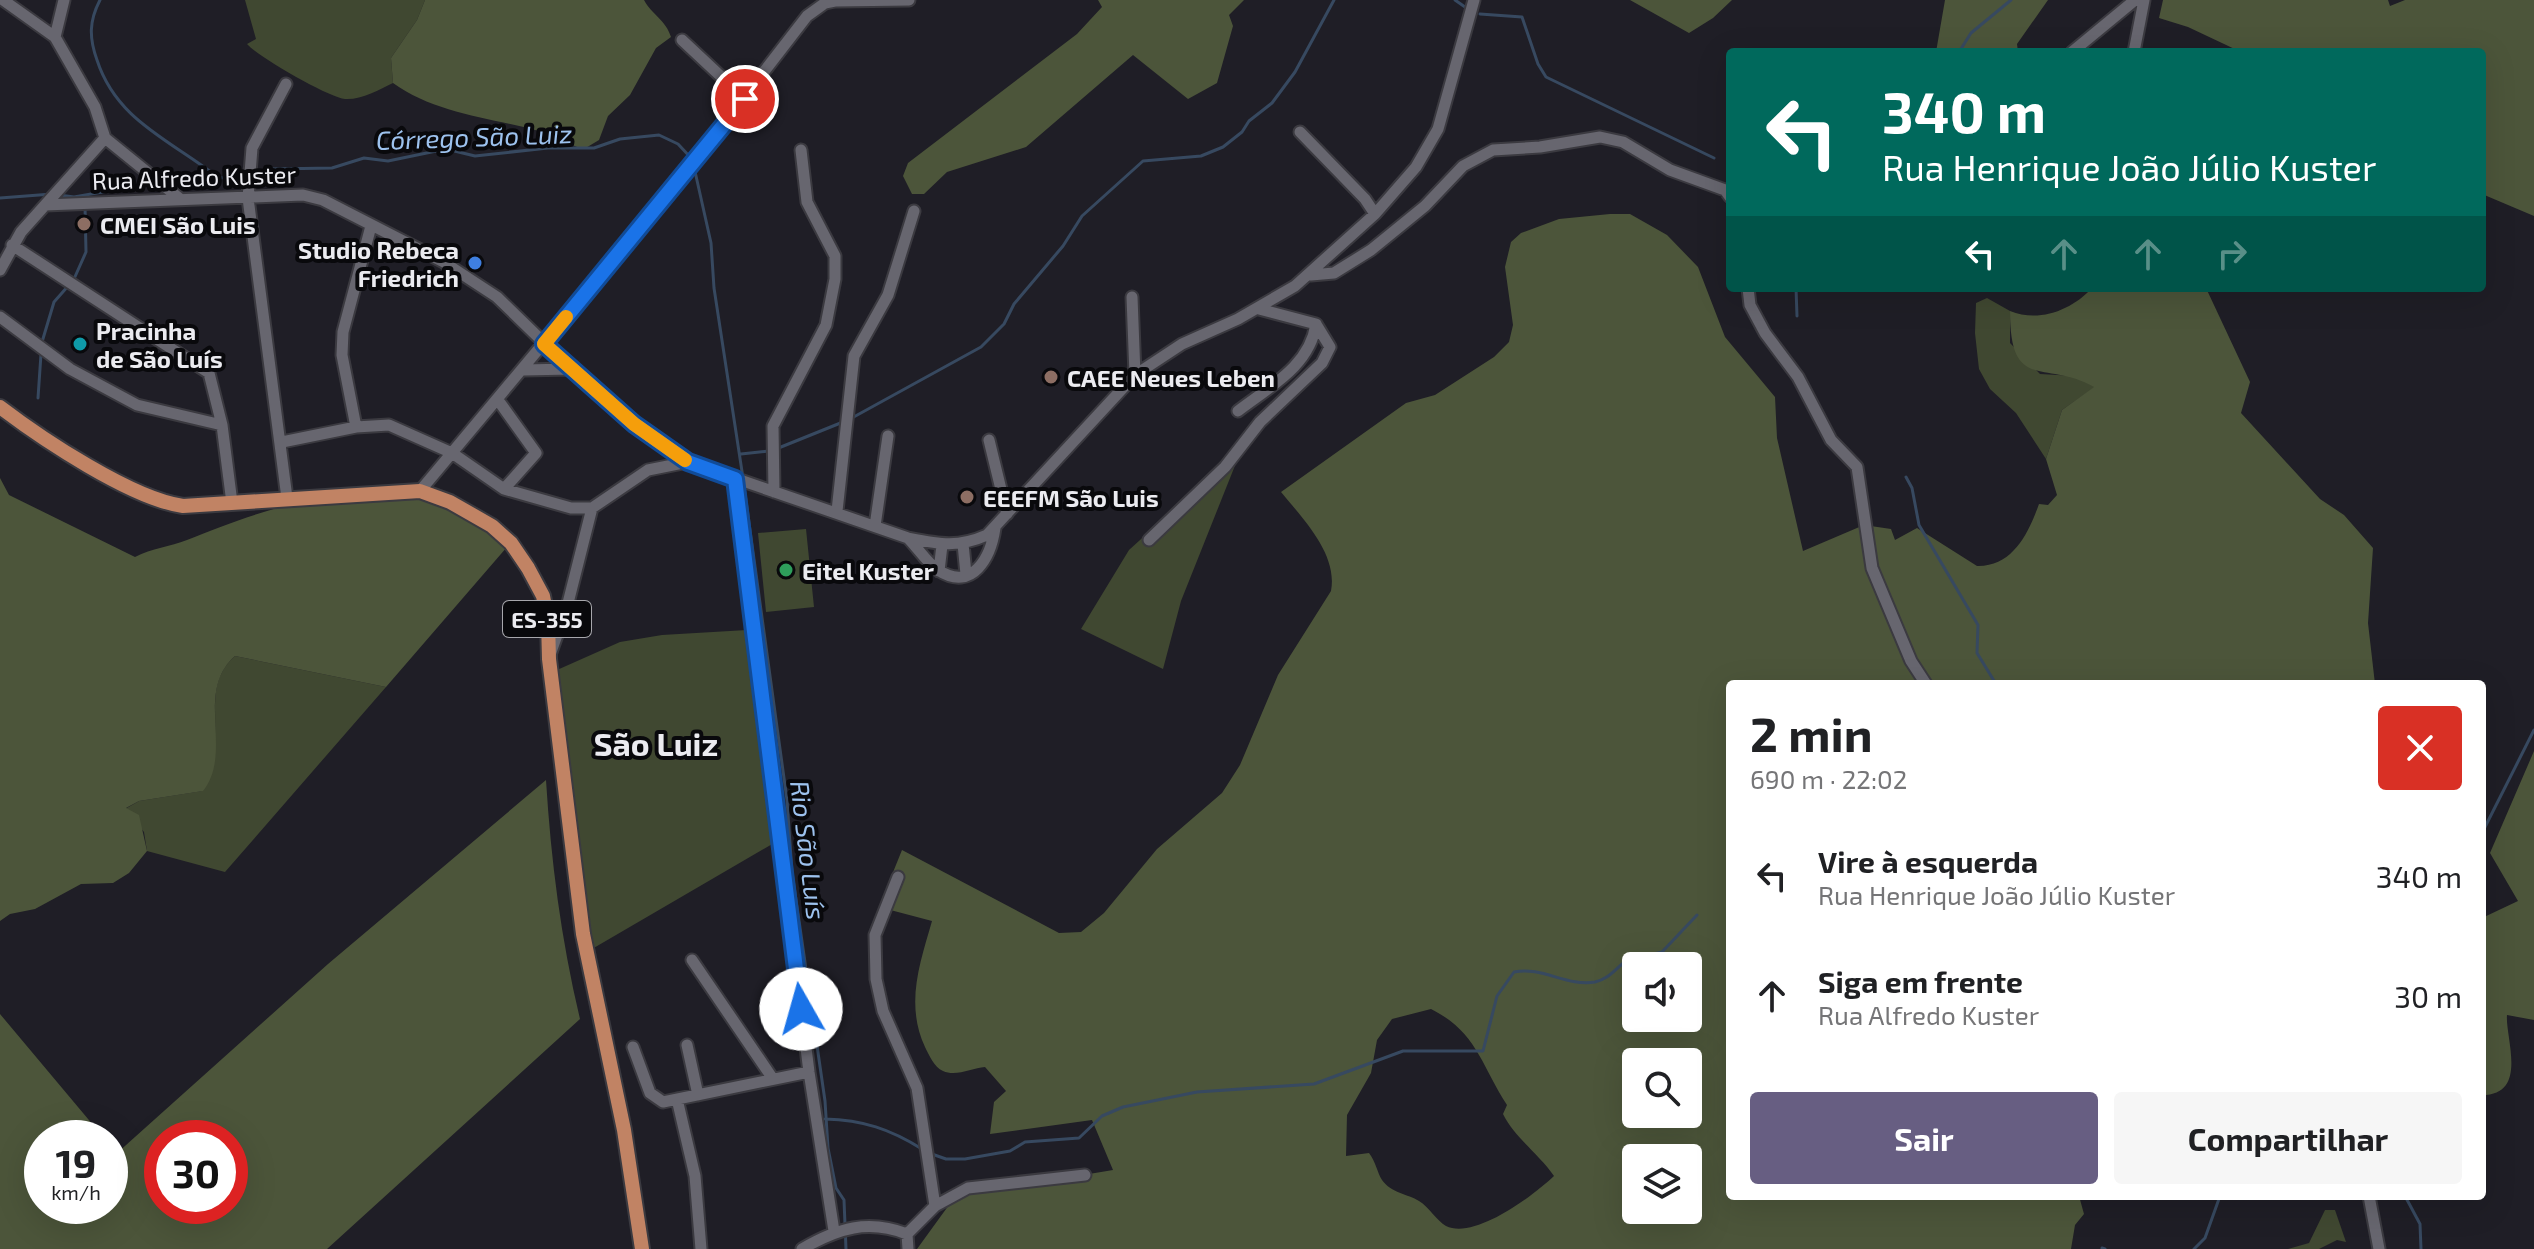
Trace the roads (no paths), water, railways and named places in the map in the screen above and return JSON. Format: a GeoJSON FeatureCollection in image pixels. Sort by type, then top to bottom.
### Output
{"type":"FeatureCollection","features":[{"type":"Feature","properties":{"kind":"main road","name":"ES-355"},"geometry":{"type":"LineString","coordinates":[[0,407],[80,459],[151,498],[183,506],[420,491],[463,509],[492,526],[511,543],[543,596],[583,934],[624,1130],[642,1249]]}},
{"type":"Feature","properties":{"kind":"street"},"geometry":{"type":"LineString","coordinates":[[3,0],[55,37],[95,107],[105,138],[179,198]]}},
{"type":"Feature","properties":{"kind":"street"},"geometry":{"type":"LineString","coordinates":[[55,37],[64,0]]}},
{"type":"Feature","properties":{"kind":"street"},"geometry":{"type":"LineString","coordinates":[[420,491],[685,174],[816,8],[835,1],[909,0]]}},
{"type":"Feature","properties":{"kind":"street"},"geometry":{"type":"LineString","coordinates":[[966,574],[963,544],[987,535],[1135,375],[1182,344],[1259,309],[1311,275],[1375,214],[1416,167],[1438,129],[1474,0]]}},
{"type":"Feature","properties":{"kind":"street"},"geometry":{"type":"LineString","coordinates":[[2078,48],[2135,0]]}},
{"type":"Feature","properties":{"kind":"street"},"geometry":{"type":"LineString","coordinates":[[2135,48],[2144,0]]}},
{"type":"Feature","properties":{"kind":"street"},"geometry":{"type":"LineString","coordinates":[[682,40],[745,99]]}},
{"type":"Feature","properties":{"kind":"street"},"geometry":{"type":"LineString","coordinates":[[286,84],[255,142],[249,162],[248,193],[287,498]]}},
{"type":"Feature","properties":{"kind":"street"},"geometry":{"type":"LineString","coordinates":[[1300,132],[1365,199],[1375,214]]}},
{"type":"Feature","properties":{"kind":"street"},"geometry":{"type":"LineString","coordinates":[[1311,275],[1334,273],[1371,250],[1425,206],[1463,166],[1493,150],[1600,137],[1623,142],[1670,170],[1726,191]]}},
{"type":"Feature","properties":{"kind":"street"},"geometry":{"type":"LineString","coordinates":[[0,270],[12,245],[105,138]]}},
{"type":"Feature","properties":{"kind":"street"},"geometry":{"type":"LineString","coordinates":[[774,492],[771,444],[778,413],[826,325],[834,297],[835,256],[807,202],[801,150]]}},
{"type":"Feature","properties":{"kind":"street","name":"Rua Alfredo Kuster"},"geometry":{"type":"LineString","coordinates":[[45,205],[248,193],[314,197],[442,261],[497,297],[544,344],[634,424],[688,462],[908,538],[942,545],[963,544]]}},
{"type":"Feature","properties":{"kind":"street"},"geometry":{"type":"LineString","coordinates":[[837,511],[854,356],[888,295],[914,211]]}},
{"type":"Feature","properties":{"kind":"street"},"geometry":{"type":"LineString","coordinates":[[356,427],[342,355],[343,332],[371,226]]}},
{"type":"Feature","properties":{"kind":"street"},"geometry":{"type":"LineString","coordinates":[[12,245],[205,368],[212,378],[222,425],[232,503]]}},
{"type":"Feature","properties":{"kind":"street"},"geometry":{"type":"LineString","coordinates":[[1749,292],[1760,326],[1798,377],[1831,440],[1857,467],[1872,568],[1911,661],[1923,680]]}},
{"type":"Feature","properties":{"kind":"street"},"geometry":{"type":"LineString","coordinates":[[1132,297],[1135,375]]}},
{"type":"Feature","properties":{"kind":"street"},"geometry":{"type":"LineString","coordinates":[[1149,540],[1225,467],[1260,422],[1322,363],[1330,347],[1316,324],[1259,309]]}},
{"type":"Feature","properties":{"kind":"street"},"geometry":{"type":"LineString","coordinates":[[0,317],[70,369],[137,405],[222,425]]}},
{"type":"Feature","properties":{"kind":"street"},"geometry":{"type":"LineString","coordinates":[[1238,411],[1302,359],[1313,342],[1316,324]]}},
{"type":"Feature","properties":{"kind":"street"},"geometry":{"type":"LineString","coordinates":[[523,370],[571,369]]}},
{"type":"Feature","properties":{"kind":"street"},"geometry":{"type":"LineString","coordinates":[[498,400],[536,453],[504,489]]}},
{"type":"Feature","properties":{"kind":"street"},"geometry":{"type":"LineString","coordinates":[[282,442],[356,427],[389,425],[452,453],[504,489],[571,508],[592,508],[648,470],[688,462]]}},
{"type":"Feature","properties":{"kind":"street"},"geometry":{"type":"LineString","coordinates":[[875,526],[888,436]]}},
{"type":"Feature","properties":{"kind":"street"},"geometry":{"type":"LineString","coordinates":[[989,440],[1007,514]]}},
{"type":"Feature","properties":{"kind":"street"},"geometry":{"type":"LineString","coordinates":[[737,479],[809,1072],[840,1230]]}},
{"type":"Feature","properties":{"kind":"street"},"geometry":{"type":"LineString","coordinates":[[549,659],[567,607],[592,508]]}},
{"type":"Feature","properties":{"kind":"street"},"geometry":{"type":"LineString","coordinates":[[908,538],[939,571],[966,574],[983,565],[992,552],[996,523]]}},
{"type":"Feature","properties":{"kind":"street"},"geometry":{"type":"LineString","coordinates":[[939,571],[942,545]]}},
{"type":"Feature","properties":{"kind":"street"},"geometry":{"type":"LineString","coordinates":[[898,877],[875,935],[876,979],[883,1011],[917,1088],[935,1206]]}},
{"type":"Feature","properties":{"kind":"street"},"geometry":{"type":"LineString","coordinates":[[692,960],[773,1079]]}},
{"type":"Feature","properties":{"kind":"street"},"geometry":{"type":"LineString","coordinates":[[687,1045],[698,1095]]}},
{"type":"Feature","properties":{"kind":"street"},"geometry":{"type":"LineString","coordinates":[[633,1047],[652,1097],[663,1102],[809,1072]]}},
{"type":"Feature","properties":{"kind":"street"},"geometry":{"type":"LineString","coordinates":[[677,1099],[695,1176],[701,1249]]}},
{"type":"Feature","properties":{"kind":"street"},"geometry":{"type":"LineString","coordinates":[[908,1249],[907,1234],[935,1206],[968,1188],[1085,1175]]}},
{"type":"Feature","properties":{"kind":"street"},"geometry":{"type":"LineString","coordinates":[[2370,1200],[2379,1249]]}},
{"type":"Feature","properties":{"kind":"street"},"geometry":{"type":"LineString","coordinates":[[802,1249],[840,1230],[874,1224],[907,1234]]}},
{"type":"Feature","properties":{"kind":"waterway"},"geometry":{"type":"LineString","coordinates":[[100,0],[92,22],[93,44],[106,81],[118,99],[148,128],[220,179]]}},
{"type":"Feature","properties":{"kind":"waterway"},"geometry":{"type":"LineString","coordinates":[[850,419],[981,347],[1004,324],[1014,304],[1063,246],[1082,216],[1143,161],[1201,156],[1223,147],[1242,132],[1249,121],[1272,103],[1295,72],[1334,0]]}},
{"type":"Feature","properties":{"kind":"waterway"},"geometry":{"type":"LineString","coordinates":[[1455,0],[1465,7]]}},
{"type":"Feature","properties":{"kind":"waterway"},"geometry":{"type":"LineString","coordinates":[[1962,48],[1971,33],[2011,0]]}},
{"type":"Feature","properties":{"kind":"waterway"},"geometry":{"type":"LineString","coordinates":[[1480,14],[1522,17],[1538,64],[1546,77],[1714,158]]}},
{"type":"Feature","properties":{"kind":"waterway","name":"Córrego São Luiz"},"geometry":{"type":"LineString","coordinates":[[253,174],[273,169],[332,168],[364,158],[388,161],[446,149],[475,156],[548,148],[594,148],[620,139],[659,135],[678,144],[692,159]]}},
{"type":"Feature","properties":{"kind":"waterway","name":"Córrego São Luiz"},"geometry":{"type":"LineString","coordinates":[[694,167],[711,243],[714,288],[743,478]]}},
{"type":"Feature","properties":{"kind":"waterway","name":"Córrego São Luiz"},"geometry":{"type":"LineString","coordinates":[[166,182],[246,176]]}},
{"type":"Feature","properties":{"kind":"waterway","name":"Córrego São Luiz"},"geometry":{"type":"LineString","coordinates":[[59,195],[74,197],[154,183]]}},
{"type":"Feature","properties":{"kind":"waterway","name":"Córrego São Luiz"},"geometry":{"type":"LineString","coordinates":[[0,198],[52,194]]}},
{"type":"Feature","properties":{"kind":"waterway"},"geometry":{"type":"LineString","coordinates":[[74,279],[86,252],[85,206]]}},
{"type":"Feature","properties":{"kind":"waterway"},"geometry":{"type":"LineString","coordinates":[[42,342],[54,302],[69,285]]}},
{"type":"Feature","properties":{"kind":"waterway"},"geometry":{"type":"LineString","coordinates":[[1796,292],[1797,316]]}},
{"type":"Feature","properties":{"kind":"waterway"},"geometry":{"type":"LineString","coordinates":[[38,398],[41,354]]}},
{"type":"Feature","properties":{"kind":"waterway"},"geometry":{"type":"LineString","coordinates":[[776,449],[843,422]]}},
{"type":"Feature","properties":{"kind":"waterway"},"geometry":{"type":"LineString","coordinates":[[741,454],[769,451]]}},
{"type":"Feature","properties":{"kind":"waterway"},"geometry":{"type":"LineString","coordinates":[[1906,477],[1912,488],[1919,525],[1978,625],[1977,653],[1994,680]]}},
{"type":"Feature","properties":{"kind":"waterway","name":"Rio São Luís"},"geometry":{"type":"LineString","coordinates":[[744,486],[787,800],[792,872],[825,1101],[828,1148],[836,1188],[844,1200],[846,1249]]}},
{"type":"Feature","properties":{"kind":"waterway"},"geometry":{"type":"LineString","coordinates":[[2486,825],[2534,730]]}},
{"type":"Feature","properties":{"kind":"waterway"},"geometry":{"type":"LineString","coordinates":[[929,1153],[946,1159],[965,1159],[1010,1151],[1025,1142],[1079,1138],[1102,1116],[1123,1107],[1197,1092],[1314,1084],[1403,1051],[1483,1051],[1497,996],[1514,972],[1535,972],[1574,982],[1600,981],[1630,959],[1662,952],[1697,915]]}},
{"type":"Feature","properties":{"kind":"waterway"},"geometry":{"type":"LineString","coordinates":[[825,1119],[876,1127],[922,1149]]}},
{"type":"Feature","properties":{"kind":"waterway"},"geometry":{"type":"LineString","coordinates":[[2194,1249],[2205,1238],[2219,1200]]}},
{"type":"Feature","properties":{"kind":"waterway"},"geometry":{"type":"LineString","coordinates":[[2407,1200],[2420,1224],[2421,1249]]}},
{"type":"Feature","properties":{"kind":"place","name":"CMEI São Luis"},"geometry":{"type":"Point","coordinates":[84,224]}},
{"type":"Feature","properties":{"kind":"place","name":"Studio Rebeca Friedrich"},"geometry":{"type":"Point","coordinates":[475,263]}},
{"type":"Feature","properties":{"kind":"place","name":"Pracinha de São Luís"},"geometry":{"type":"Point","coordinates":[80,344]}},
{"type":"Feature","properties":{"kind":"place","name":"CAEE Neues Leben"},"geometry":{"type":"Point","coordinates":[1051,377]}},
{"type":"Feature","properties":{"kind":"place","name":"EEEFM São Luis"},"geometry":{"type":"Point","coordinates":[967,497]}},
{"type":"Feature","properties":{"kind":"place","name":"Eitel Kuster"},"geometry":{"type":"Point","coordinates":[786,570]}},
{"type":"Feature","properties":{"kind":"district","name":"São Luiz"},"geometry":{"type":"Point","coordinates":[656,743]}}]}
